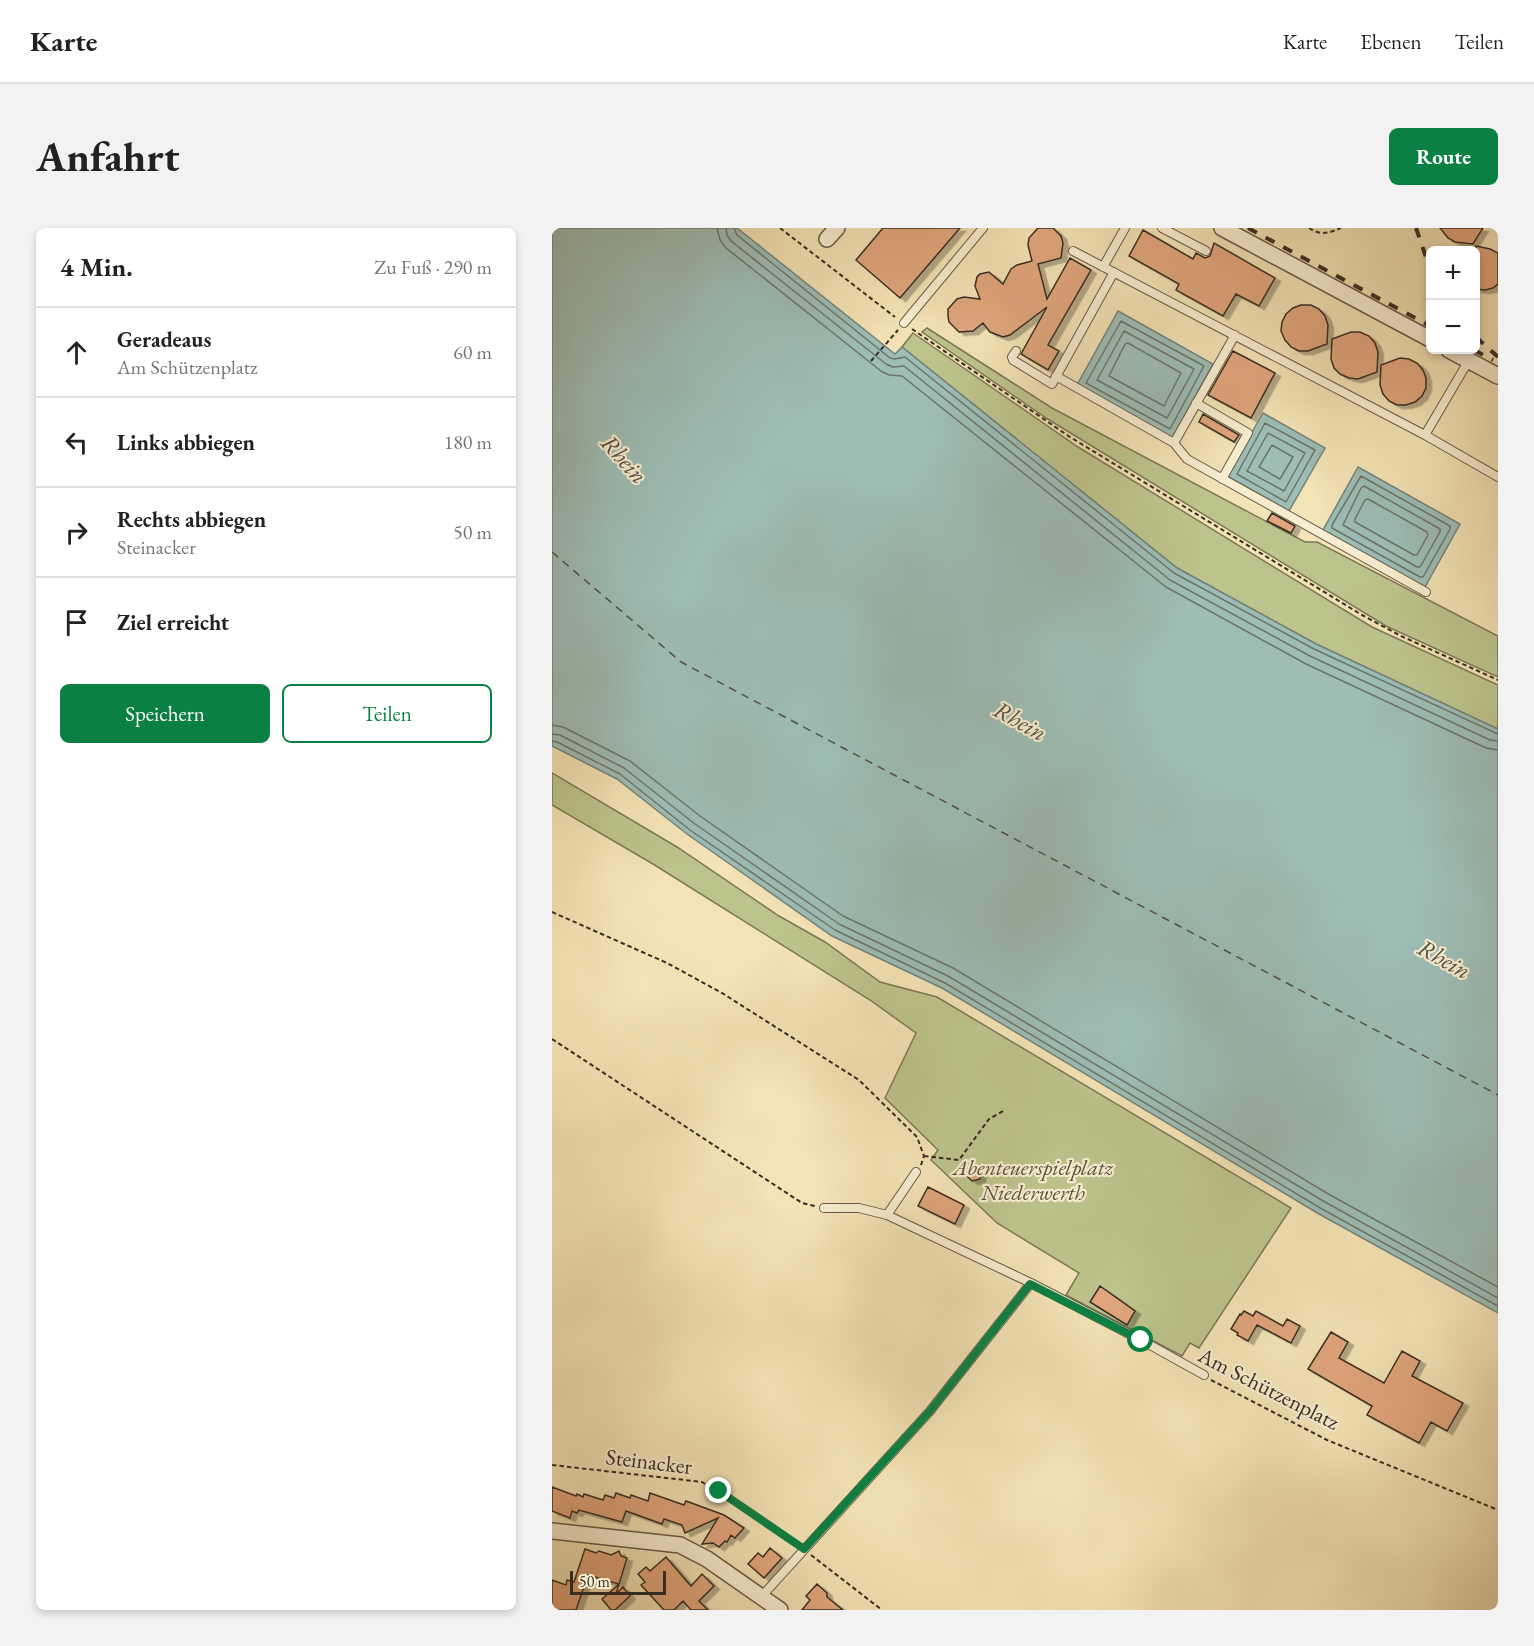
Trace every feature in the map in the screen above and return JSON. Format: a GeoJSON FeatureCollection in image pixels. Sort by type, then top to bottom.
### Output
{"type":"FeatureCollection","features":[{"type":"Feature","properties":{"kind":"street"},"geometry":{"type":"LineString","coordinates":[[1222,228],[1426,336]]}},
{"type":"Feature","properties":{"kind":"street"},"geometry":{"type":"LineString","coordinates":[[1457,354],[1498,376]]}},
{"type":"Feature","properties":{"kind":"street"},"geometry":{"type":"LineString","coordinates":[[552,1531],[680,1545],[706,1559],[780,1610]]}},
{"type":"Feature","properties":{"kind":"lane"},"geometry":{"type":"LineString","coordinates":[[904,323],[983,228]]}},
{"type":"Feature","properties":{"kind":"lane"},"geometry":{"type":"LineString","coordinates":[[1103,267],[1125,228]]}},
{"type":"Feature","properties":{"kind":"lane"},"geometry":{"type":"LineString","coordinates":[[1162,228],[1206,251]]}},
{"type":"Feature","properties":{"kind":"lane"},"geometry":{"type":"LineString","coordinates":[[1073,251],[1425,435],[1498,477]]}},
{"type":"Feature","properties":{"kind":"lane"},"geometry":{"type":"LineString","coordinates":[[1016,351],[1012,357],[1013,360],[1052,384],[1114,272]]}},
{"type":"Feature","properties":{"kind":"lane"},"geometry":{"type":"LineString","coordinates":[[1174,443],[1235,335]]}},
{"type":"Feature","properties":{"kind":"lane"},"geometry":{"type":"LineString","coordinates":[[1425,435],[1469,360]]}},
{"type":"Feature","properties":{"kind":"lane"},"geometry":{"type":"LineString","coordinates":[[1056,376],[1174,443],[1187,459],[1426,592]]}},
{"type":"Feature","properties":{"kind":"lane"},"geometry":{"type":"LineString","coordinates":[[1197,403],[1248,433],[1222,478]]}},
{"type":"Feature","properties":{"kind":"lane"},"geometry":{"type":"LineString","coordinates":[[887,1215],[916,1172]]}},
{"type":"Feature","properties":{"kind":"lane","name":"Am Schützenplatz"},"geometry":{"type":"LineString","coordinates":[[824,1208],[860,1208],[887,1215],[1141,1340],[1204,1376]]}},
{"type":"Feature","properties":{"kind":"lane"},"geometry":{"type":"LineString","coordinates":[[762,1596],[930,1411],[1030,1284]]}},
{"type":"Feature","properties":{"kind":"path"},"geometry":{"type":"LineString","coordinates":[[780,228],[904,323],[1070,437],[1362,615],[1401,636],[1498,680]]}},
{"type":"Feature","properties":{"kind":"path"},"geometry":{"type":"LineString","coordinates":[[1309,228],[1328,234],[1341,228]]}},
{"type":"Feature","properties":{"kind":"path"},"geometry":{"type":"LineString","coordinates":[[871,361],[904,323]]}},
{"type":"Feature","properties":{"kind":"path"},"geometry":{"type":"LineString","coordinates":[[552,912],[667,963],[722,993],[859,1080],[916,1137],[924,1156],[924,1162],[916,1172]]}},
{"type":"Feature","properties":{"kind":"path"},"geometry":{"type":"LineString","coordinates":[[552,1039],[802,1203],[824,1208]]}},
{"type":"Feature","properties":{"kind":"path"},"geometry":{"type":"LineString","coordinates":[[924,1156],[959,1160],[989,1119],[1005,1110]]}},
{"type":"Feature","properties":{"kind":"path","name":"Am Schützenplatz"},"geometry":{"type":"LineString","coordinates":[[1204,1376],[1327,1440],[1498,1510]]}},
{"type":"Feature","properties":{"kind":"path","name":"Steinacker"},"geometry":{"type":"LineString","coordinates":[[552,1465],[702,1482],[733,1500],[804,1549],[882,1610]]}},
{"type":"Feature","properties":{"kind":"green space"},"geometry":{"type":"Polygon","coordinates":[[[927,328],[1052,408],[1305,542],[1317,542],[1498,636],[1498,677],[1386,626],[1046,418],[922,332],[927,328]]]}},
{"type":"Feature","properties":{"kind":"green space"},"geometry":{"type":"Polygon","coordinates":[[[913,333],[1078,447],[1372,627],[1498,685],[1498,729],[1316,644],[1177,568],[902,347],[913,333]]]}},
{"type":"Feature","properties":{"kind":"green space","name":"Abenteuerspielplatz Niederwerth"},"geometry":{"type":"Polygon","coordinates":[[[552,773],[677,847],[779,916],[825,942],[880,982],[937,997],[1291,1208],[1199,1348],[1190,1343],[1182,1356],[1066,1295],[1079,1273],[997,1223],[931,1160],[938,1150],[885,1098],[916,1033],[870,1000],[653,864],[552,805],[552,773]]]}},
{"type":"Feature","properties":{"kind":"water","name":"Rhein"},"geometry":{"type":"Polygon","coordinates":[[[552,228],[737,228],[895,354],[902,347],[1177,568],[1316,644],[1498,729],[1498,1313],[1319,1214],[942,988],[832,936],[687,834],[617,779],[552,746],[552,228]]]}},
{"type":"Feature","properties":{"kind":"water"},"geometry":{"type":"Polygon","coordinates":[[[1118,311],[1213,364],[1172,438],[1077,385],[1118,311]]]}},
{"type":"Feature","properties":{"kind":"water"},"geometry":{"type":"Polygon","coordinates":[[[1263,413],[1325,448],[1289,511],[1227,476],[1263,413]]]}},
{"type":"Feature","properties":{"kind":"water"},"geometry":{"type":"Polygon","coordinates":[[[1358,467],[1460,524],[1425,587],[1323,530],[1358,467]]]}},
{"type":"Feature","properties":{"kind":"building"},"geometry":{"type":"Polygon","coordinates":[[[883,228],[960,228],[900,298],[856,260],[883,228]]]}},
{"type":"Feature","properties":{"kind":"building"},"geometry":{"type":"Polygon","coordinates":[[[1038,228],[1053,228],[1061,236],[1063,243],[1061,258],[1038,264],[1047,299],[1070,258],[1091,270],[1048,345],[1059,351],[1048,370],[1021,354],[1047,307],[1010,335],[1003,337],[990,332],[983,323],[973,331],[959,332],[949,322],[948,316],[948,309],[957,299],[964,297],[980,299],[975,286],[980,274],[989,272],[1003,284],[1011,269],[1032,261],[1028,245],[1029,238],[1038,228]]]}},
{"type":"Feature","properties":{"kind":"building"},"geometry":{"type":"Polygon","coordinates":[[[1440,228],[1483,228],[1473,244],[1455,242],[1448,238],[1440,228]]]}},
{"type":"Feature","properties":{"kind":"building"},"geometry":{"type":"Polygon","coordinates":[[[1143,230],[1193,259],[1196,253],[1205,258],[1210,256],[1214,243],[1275,278],[1259,306],[1236,294],[1223,316],[1176,290],[1179,284],[1129,256],[1143,230]]]}},
{"type":"Feature","properties":{"kind":"building"},"geometry":{"type":"Polygon","coordinates":[[[1480,247],[1498,253],[1498,284],[1485,290],[1480,289],[1480,247]]]}},
{"type":"Feature","properties":{"kind":"building"},"geometry":{"type":"Polygon","coordinates":[[[1301,305],[1311,305],[1325,316],[1328,325],[1327,344],[1308,351],[1299,351],[1285,340],[1281,331],[1282,322],[1286,314],[1301,305]]]}},
{"type":"Feature","properties":{"kind":"building"},"geometry":{"type":"Polygon","coordinates":[[[1351,332],[1360,332],[1369,336],[1375,343],[1378,352],[1377,372],[1358,379],[1340,374],[1334,368],[1331,359],[1332,339],[1351,332]]]}},
{"type":"Feature","properties":{"kind":"building"},"geometry":{"type":"Polygon","coordinates":[[[1233,351],[1275,373],[1251,418],[1208,395],[1233,351]]]}},
{"type":"Feature","properties":{"kind":"building"},"geometry":{"type":"Polygon","coordinates":[[[1400,358],[1417,363],[1426,378],[1426,388],[1422,396],[1406,405],[1397,405],[1389,401],[1380,385],[1381,365],[1400,358]]]}},
{"type":"Feature","properties":{"kind":"building"},"geometry":{"type":"Polygon","coordinates":[[[1203,414],[1239,435],[1234,442],[1199,422],[1203,414]]]}},
{"type":"Feature","properties":{"kind":"building"},"geometry":{"type":"Polygon","coordinates":[[[1272,513],[1295,526],[1291,533],[1267,521],[1272,513]]]}},
{"type":"Feature","properties":{"kind":"building"},"geometry":{"type":"Polygon","coordinates":[[[976,1166],[981,1171],[980,1179],[972,1181],[967,1176],[968,1168],[976,1166]]]}},
{"type":"Feature","properties":{"kind":"building"},"geometry":{"type":"Polygon","coordinates":[[[928,1187],[964,1205],[955,1224],[918,1206],[928,1187]]]}},
{"type":"Feature","properties":{"kind":"building"},"geometry":{"type":"Polygon","coordinates":[[[1100,1286],[1135,1311],[1127,1325],[1090,1302],[1100,1286]]]}},
{"type":"Feature","properties":{"kind":"building"},"geometry":{"type":"Polygon","coordinates":[[[1244,1311],[1253,1316],[1256,1311],[1283,1326],[1287,1319],[1300,1326],[1291,1343],[1257,1325],[1248,1341],[1231,1329],[1244,1311]]]}},
{"type":"Feature","properties":{"kind":"building"},"geometry":{"type":"Polygon","coordinates":[[[1331,1332],[1348,1342],[1339,1358],[1384,1383],[1402,1351],[1420,1361],[1412,1376],[1463,1403],[1447,1431],[1431,1422],[1419,1443],[1367,1415],[1372,1406],[1308,1369],[1331,1332]]]}},
{"type":"Feature","properties":{"kind":"building"},"geometry":{"type":"Polygon","coordinates":[[[552,1487],[576,1496],[577,1494],[583,1497],[584,1494],[603,1500],[605,1495],[614,1498],[616,1493],[648,1501],[650,1493],[684,1505],[686,1501],[724,1515],[744,1528],[735,1538],[731,1535],[727,1542],[725,1541],[719,1547],[713,1543],[702,1544],[718,1518],[685,1533],[682,1525],[664,1519],[662,1524],[626,1511],[622,1522],[579,1510],[577,1513],[572,1511],[570,1518],[552,1511],[552,1487]]]}},
{"type":"Feature","properties":{"kind":"building"},"geometry":{"type":"Polygon","coordinates":[[[770,1548],[782,1558],[764,1578],[748,1564],[758,1553],[763,1557],[770,1548]]]}},
{"type":"Feature","properties":{"kind":"building"},"geometry":{"type":"Polygon","coordinates":[[[585,1549],[611,1555],[619,1551],[621,1556],[627,1558],[616,1594],[623,1587],[630,1596],[615,1610],[611,1610],[602,1599],[619,1584],[588,1575],[576,1610],[552,1610],[552,1580],[566,1585],[567,1580],[574,1582],[585,1549]]]}},
{"type":"Feature","properties":{"kind":"building"},"geometry":{"type":"Polygon","coordinates":[[[666,1557],[691,1586],[702,1574],[714,1586],[699,1601],[708,1610],[691,1610],[683,1601],[674,1610],[664,1610],[641,1585],[645,1582],[638,1574],[646,1567],[650,1571],[666,1557]]]}},
{"type":"Feature","properties":{"kind":"building"},"geometry":{"type":"Polygon","coordinates":[[[817,1584],[827,1593],[827,1597],[843,1610],[802,1610],[810,1600],[806,1596],[817,1584]]]}},
{"type":"Feature","properties":{"kind":"ferry route"},"geometry":{"type":"LineString","coordinates":[[552,552],[681,662],[1498,1095]]}},
{"type":"Feature","properties":{"kind":"railway"},"geometry":{"type":"LineString","coordinates":[[1248,228],[1426,324]]}},
{"type":"Feature","properties":{"kind":"railway"},"geometry":{"type":"LineString","coordinates":[[1416,228],[1426,257]]}},
{"type":"Feature","properties":{"kind":"railway"},"geometry":{"type":"LineString","coordinates":[[1480,341],[1498,357]]}},
{"type":"Feature","properties":{"kind":"railway"},"geometry":{"type":"LineString","coordinates":[[1480,353],[1493,360]]}},
{"type":"Feature","properties":{"kind":"route"},"geometry":{"type":"LineString","coordinates":[[719,1491],[804,1549],[930,1411],[1030,1284],[1141,1340]]}}]}
